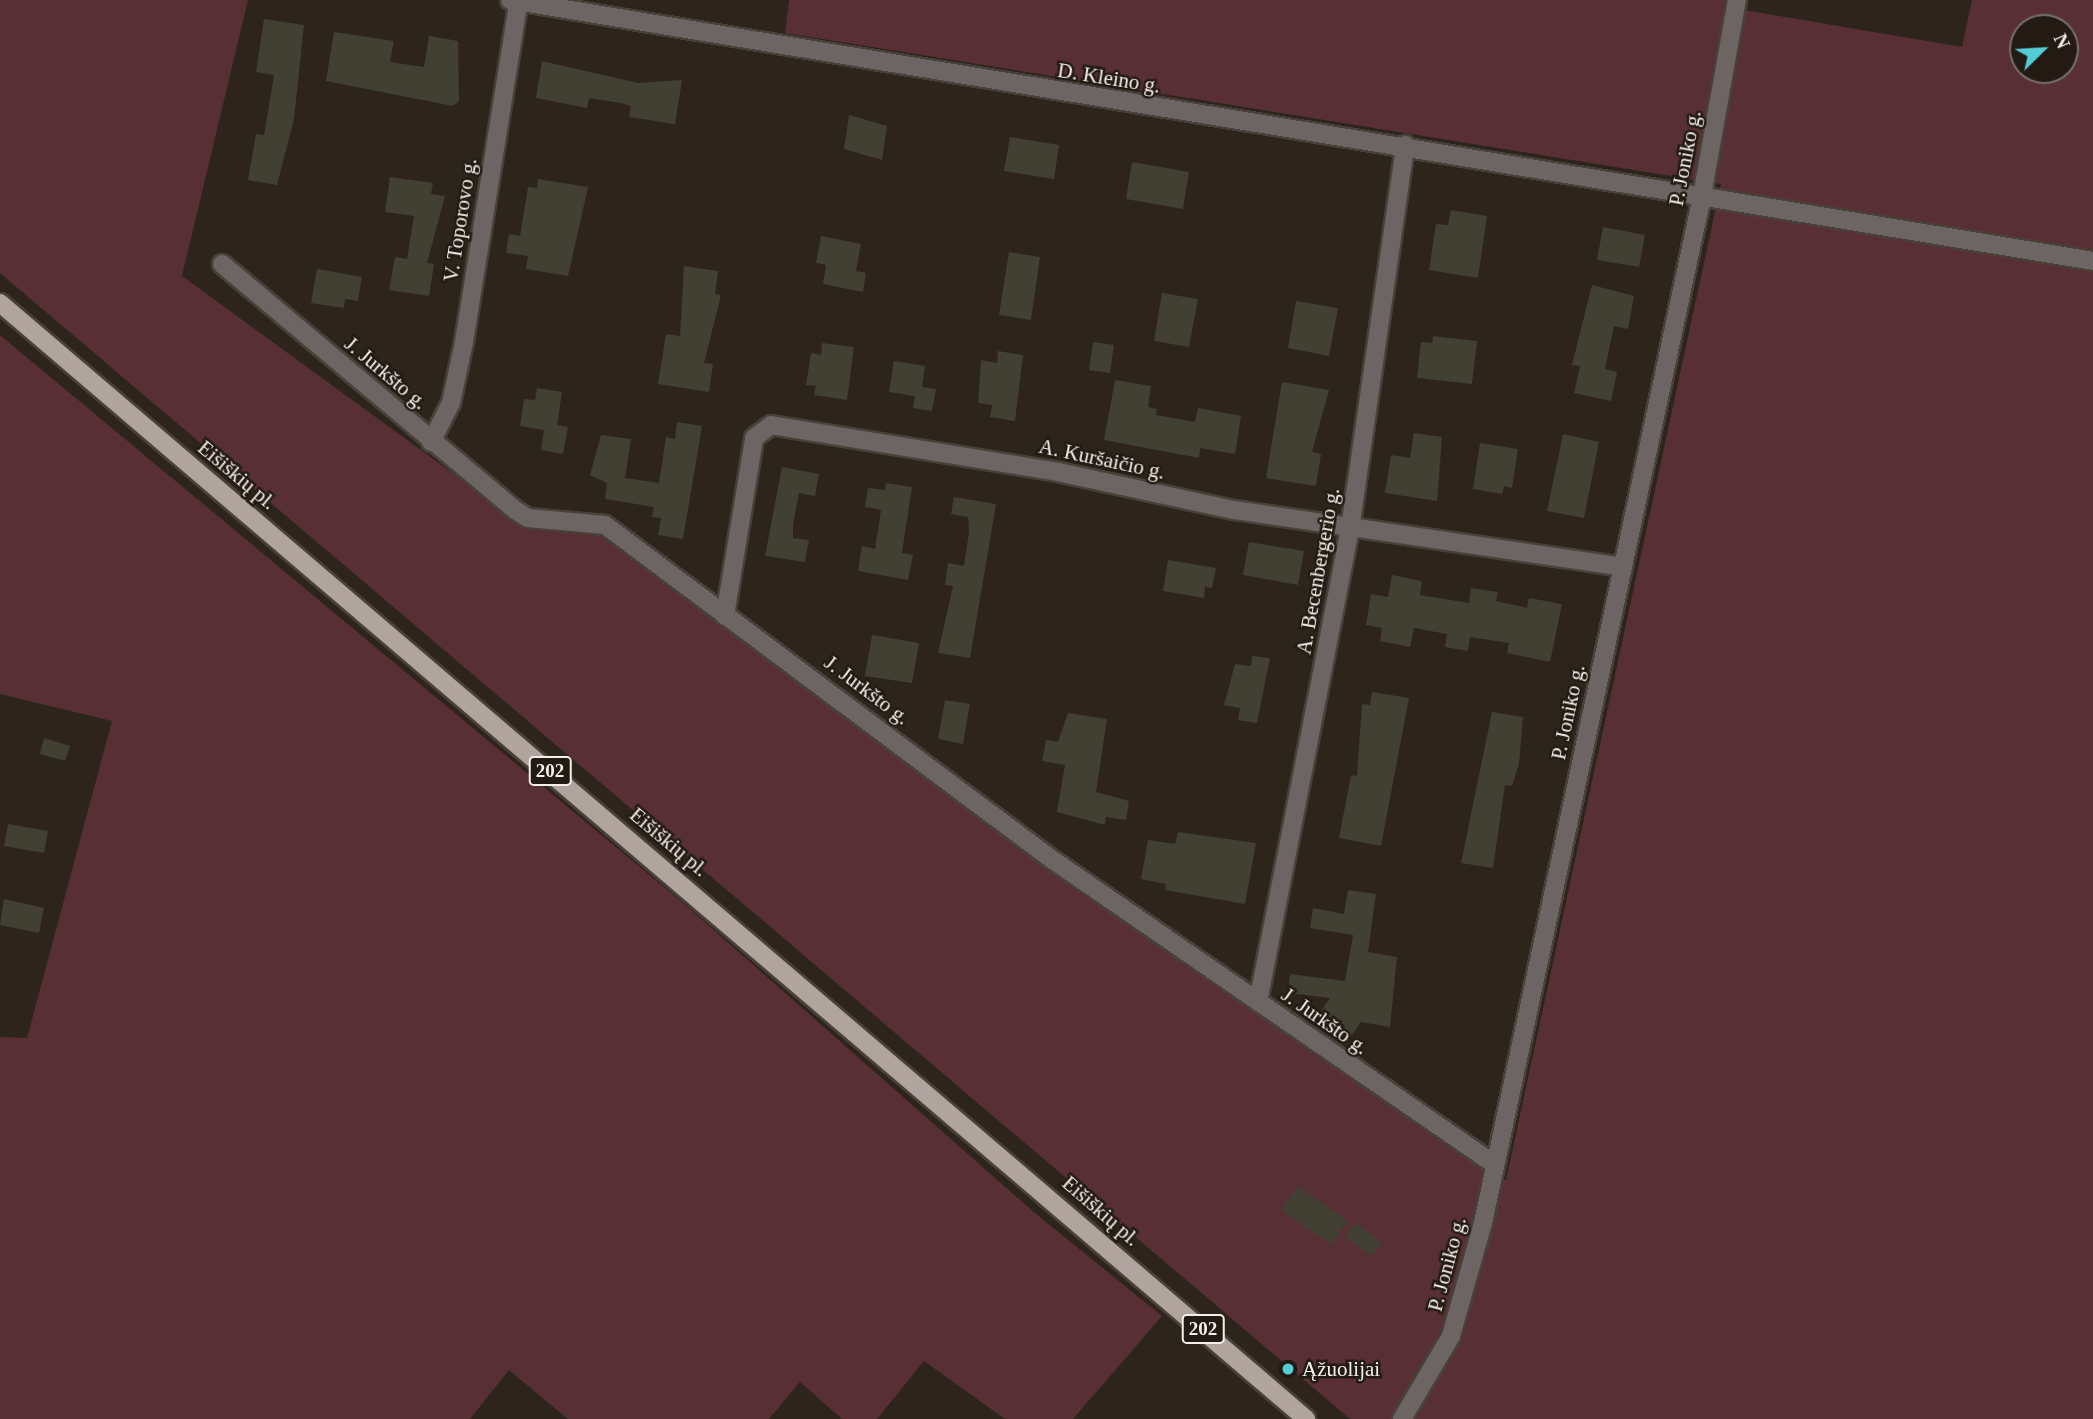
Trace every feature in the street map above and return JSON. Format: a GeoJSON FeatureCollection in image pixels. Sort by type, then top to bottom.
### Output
{"type":"FeatureCollection","features":[{"type":"Feature","properties":{"kind":"main road","name":"Eišiškių pl."},"geometry":{"type":"LineString","coordinates":[[0,303],[1306,1419]]}},
{"type":"Feature","properties":{"kind":"street","name":"P. Joniko g."},"geometry":{"type":"LineString","coordinates":[[1402,1419],[1451,1336],[1483,1223],[1492,1162],[1702,196],[1737,0]]}},
{"type":"Feature","properties":{"kind":"street","name":"D. Kleino g."},"geometry":{"type":"LineString","coordinates":[[516,1],[1405,145],[2093,261]]}},
{"type":"Feature","properties":{"kind":"street","name":"V. Toporovo g."},"geometry":{"type":"LineString","coordinates":[[431,442],[451,403],[464,342],[516,1]]}},
{"type":"Feature","properties":{"kind":"street","name":"A. Becenbergerio g."},"geometry":{"type":"LineString","coordinates":[[1258,1002],[1350,528],[1405,145]]}},
{"type":"Feature","properties":{"kind":"street","name":"J. Jurkšto g."},"geometry":{"type":"LineString","coordinates":[[222,264],[431,442],[528,518],[605,525],[1050,858],[1492,1162]]}},
{"type":"Feature","properties":{"kind":"street","name":"A. Kuršaičio g."},"geometry":{"type":"LineString","coordinates":[[725,616],[754,438],[771,425],[1350,528],[1623,567]]}},
{"type":"Feature","properties":{"kind":"shaded area"},"geometry":{"type":"Polygon","coordinates":[[[0,0],[248,0],[182,276],[517,520],[599,535],[1249,1008],[1506,1180],[1721,184],[785,33],[789,0],[1733,0],[1732,8],[1962,47],[1972,0],[2093,0],[2093,1419],[1350,1419],[0,273],[0,0]]]}},
{"type":"Feature","properties":{"kind":"shaded area"},"geometry":{"type":"Polygon","coordinates":[[[0,335],[682,902],[1036,1214],[1162,1316],[1073,1419],[1005,1419],[924,1361],[877,1419],[842,1419],[800,1382],[769,1419],[568,1419],[509,1370],[470,1419],[0,1419],[0,1037],[27,1038],[112,721],[0,694],[0,335]]]}},
{"type":"Feature","properties":{"kind":"building"},"geometry":{"type":"Polygon","coordinates":[[[264,19],[304,25],[294,119],[277,185],[248,180],[256,134],[264,135],[274,75],[256,72],[264,19]]]}},
{"type":"Feature","properties":{"kind":"building"},"geometry":{"type":"Polygon","coordinates":[[[334,32],[394,41],[390,62],[424,67],[429,36],[458,41],[459,101],[453,106],[326,81],[334,32]]]}},
{"type":"Feature","properties":{"kind":"building"},"geometry":{"type":"Polygon","coordinates":[[[542,61],[638,83],[682,80],[675,124],[629,117],[631,106],[621,103],[589,98],[587,108],[536,98],[542,61]]]}},
{"type":"Feature","properties":{"kind":"building"},"geometry":{"type":"Polygon","coordinates":[[[849,115],[887,126],[882,160],[844,149],[849,115]]]}},
{"type":"Feature","properties":{"kind":"building"},"geometry":{"type":"Polygon","coordinates":[[[1010,137],[1059,145],[1054,179],[1004,171],[1010,137]]]}},
{"type":"Feature","properties":{"kind":"building"},"geometry":{"type":"Polygon","coordinates":[[[1132,162],[1189,172],[1183,209],[1126,199],[1132,162]]]}},
{"type":"Feature","properties":{"kind":"building"},"geometry":{"type":"Polygon","coordinates":[[[390,177],[433,183],[431,194],[445,196],[427,263],[434,264],[429,296],[389,290],[395,257],[407,259],[414,216],[385,212],[390,177]]]}},
{"type":"Feature","properties":{"kind":"building"},"geometry":{"type":"Polygon","coordinates":[[[538,179],[588,187],[568,276],[526,269],[528,256],[506,253],[509,234],[520,236],[528,187],[537,188],[538,179]]]}},
{"type":"Feature","properties":{"kind":"building"},"geometry":{"type":"Polygon","coordinates":[[[1451,210],[1487,216],[1478,278],[1429,270],[1436,224],[1448,225],[1451,210]]]}},
{"type":"Feature","properties":{"kind":"building"},"geometry":{"type":"Polygon","coordinates":[[[1603,227],[1645,235],[1639,267],[1597,260],[1603,227]]]}},
{"type":"Feature","properties":{"kind":"building"},"geometry":{"type":"Polygon","coordinates":[[[821,236],[861,244],[856,271],[866,273],[863,292],[823,284],[826,265],[816,263],[821,236]]]}},
{"type":"Feature","properties":{"kind":"building"},"geometry":{"type":"Polygon","coordinates":[[[1009,252],[1040,257],[1031,320],[999,315],[1009,252]]]}},
{"type":"Feature","properties":{"kind":"building"},"geometry":{"type":"Polygon","coordinates":[[[684,266],[718,271],[715,294],[721,295],[704,363],[713,364],[709,392],[658,384],[666,334],[680,336],[684,266]]]}},
{"type":"Feature","properties":{"kind":"building"},"geometry":{"type":"Polygon","coordinates":[[[317,269],[362,277],[358,301],[345,299],[344,308],[311,303],[317,269]]]}},
{"type":"Feature","properties":{"kind":"building"},"geometry":{"type":"Polygon","coordinates":[[[1592,285],[1634,296],[1628,329],[1614,326],[1605,369],[1617,372],[1611,401],[1574,393],[1580,366],[1572,365],[1592,285]]]}},
{"type":"Feature","properties":{"kind":"building"},"geometry":{"type":"Polygon","coordinates":[[[1162,293],[1198,299],[1189,347],[1154,341],[1162,293]]]}},
{"type":"Feature","properties":{"kind":"building"},"geometry":{"type":"Polygon","coordinates":[[[1296,301],[1338,308],[1329,356],[1288,348],[1296,301]]]}},
{"type":"Feature","properties":{"kind":"building"},"geometry":{"type":"Polygon","coordinates":[[[1433,336],[1477,341],[1472,384],[1417,378],[1421,342],[1432,343],[1433,336]]]}},
{"type":"Feature","properties":{"kind":"building"},"geometry":{"type":"Polygon","coordinates":[[[1093,342],[1114,345],[1110,373],[1089,370],[1093,342]]]}},
{"type":"Feature","properties":{"kind":"building"},"geometry":{"type":"Polygon","coordinates":[[[822,343],[854,347],[847,400],[814,395],[816,386],[806,385],[811,353],[821,355],[822,343]]]}},
{"type":"Feature","properties":{"kind":"building"},"geometry":{"type":"Polygon","coordinates":[[[998,351],[1023,355],[1015,421],[990,417],[992,405],[978,403],[981,360],[997,363],[998,351]]]}},
{"type":"Feature","properties":{"kind":"building"},"geometry":{"type":"Polygon","coordinates":[[[894,361],[925,366],[922,387],[936,389],[932,411],[913,408],[915,396],[889,392],[894,361]]]}},
{"type":"Feature","properties":{"kind":"building"},"geometry":{"type":"Polygon","coordinates":[[[1115,380],[1151,386],[1148,407],[1157,409],[1156,415],[1195,422],[1198,408],[1241,416],[1235,454],[1200,448],[1199,458],[1104,440],[1115,380]]]}},
{"type":"Feature","properties":{"kind":"building"},"geometry":{"type":"Polygon","coordinates":[[[1282,382],[1329,390],[1312,452],[1321,454],[1316,486],[1266,478],[1282,382]]]}},
{"type":"Feature","properties":{"kind":"building"},"geometry":{"type":"Polygon","coordinates":[[[537,388],[562,392],[557,425],[568,427],[563,454],[541,450],[544,430],[520,426],[524,399],[535,400],[537,388]]]}},
{"type":"Feature","properties":{"kind":"building"},"geometry":{"type":"Polygon","coordinates":[[[677,422],[702,426],[683,539],[658,535],[661,518],[652,517],[654,507],[605,499],[607,483],[590,475],[601,435],[631,439],[625,478],[659,483],[666,437],[675,439],[677,422]]]}},
{"type":"Feature","properties":{"kind":"building"},"geometry":{"type":"Polygon","coordinates":[[[1414,433],[1442,437],[1437,501],[1385,493],[1391,455],[1410,458],[1414,433]]]}},
{"type":"Feature","properties":{"kind":"building"},"geometry":{"type":"Polygon","coordinates":[[[1563,434],[1599,442],[1584,518],[1547,511],[1563,434]]]}},
{"type":"Feature","properties":{"kind":"building"},"geometry":{"type":"Polygon","coordinates":[[[1480,443],[1518,449],[1512,488],[1504,486],[1502,494],[1473,489],[1480,443]]]}},
{"type":"Feature","properties":{"kind":"building"},"geometry":{"type":"Polygon","coordinates":[[[782,467],[819,474],[815,496],[799,493],[793,524],[793,538],[809,540],[805,562],[765,556],[782,467]]]}},
{"type":"Feature","properties":{"kind":"building"},"geometry":{"type":"Polygon","coordinates":[[[886,483],[912,487],[902,553],[913,555],[908,580],[858,571],[862,546],[875,549],[881,510],[865,507],[868,488],[885,490],[886,483]]]}},
{"type":"Feature","properties":{"kind":"building"},"geometry":{"type":"Polygon","coordinates":[[[954,497],[996,504],[970,658],[938,653],[953,586],[945,585],[948,563],[964,566],[969,532],[968,517],[951,514],[954,497]]]}},
{"type":"Feature","properties":{"kind":"building"},"geometry":{"type":"Polygon","coordinates":[[[1249,542],[1304,551],[1298,585],[1243,575],[1249,542]]]}},
{"type":"Feature","properties":{"kind":"building"},"geometry":{"type":"Polygon","coordinates":[[[1168,560],[1216,568],[1212,588],[1205,587],[1204,598],[1163,591],[1168,560]]]}},
{"type":"Feature","properties":{"kind":"building"},"geometry":{"type":"Polygon","coordinates":[[[1392,575],[1422,581],[1420,595],[1469,603],[1471,588],[1498,592],[1496,601],[1527,608],[1529,598],[1562,604],[1550,662],[1507,653],[1509,643],[1470,637],[1468,651],[1445,647],[1447,634],[1414,628],[1410,647],[1380,641],[1382,628],[1366,625],[1371,594],[1388,597],[1392,575]]]}},
{"type":"Feature","properties":{"kind":"building"},"geometry":{"type":"Polygon","coordinates":[[[872,635],[919,643],[912,683],[865,676],[872,635]]]}},
{"type":"Feature","properties":{"kind":"building"},"geometry":{"type":"Polygon","coordinates":[[[1252,656],[1270,658],[1257,723],[1238,720],[1240,708],[1224,705],[1235,664],[1251,666],[1252,656]]]}},
{"type":"Feature","properties":{"kind":"building"},"geometry":{"type":"Polygon","coordinates":[[[1372,692],[1409,698],[1381,846],[1339,838],[1351,775],[1357,776],[1362,704],[1370,705],[1372,692]]]}},
{"type":"Feature","properties":{"kind":"building"},"geometry":{"type":"Polygon","coordinates":[[[945,700],[970,704],[963,744],[938,739],[945,700]]]}},
{"type":"Feature","properties":{"kind":"building"},"geometry":{"type":"Polygon","coordinates":[[[1492,712],[1523,717],[1519,763],[1512,786],[1505,785],[1493,868],[1461,863],[1492,712]]]}},
{"type":"Feature","properties":{"kind":"building"},"geometry":{"type":"Polygon","coordinates":[[[1068,713],[1107,719],[1096,792],[1129,801],[1126,820],[1106,817],[1105,825],[1057,812],[1065,765],[1042,761],[1046,740],[1058,742],[1068,713]]]}},
{"type":"Feature","properties":{"kind":"building"},"geometry":{"type":"Polygon","coordinates":[[[44,738],[70,746],[65,761],[40,754],[44,738]]]}},
{"type":"Feature","properties":{"kind":"building"},"geometry":{"type":"Polygon","coordinates":[[[8,824],[48,831],[44,853],[4,846],[8,824]]]}},
{"type":"Feature","properties":{"kind":"building"},"geometry":{"type":"Polygon","coordinates":[[[1178,832],[1256,843],[1245,904],[1165,890],[1166,884],[1141,879],[1148,840],[1175,844],[1178,832]]]}},
{"type":"Feature","properties":{"kind":"building"},"geometry":{"type":"Polygon","coordinates":[[[1348,890],[1376,894],[1368,952],[1397,957],[1390,1027],[1361,1022],[1349,1039],[1317,1017],[1330,998],[1288,993],[1290,974],[1345,981],[1353,935],[1310,928],[1313,908],[1344,914],[1348,890]]]}},
{"type":"Feature","properties":{"kind":"building"},"geometry":{"type":"Polygon","coordinates":[[[4,899],[44,908],[39,933],[0,925],[4,899]]]}},
{"type":"Feature","properties":{"kind":"building"},"geometry":{"type":"Polygon","coordinates":[[[1298,1186],[1348,1221],[1331,1245],[1281,1210],[1298,1186]]]}},
{"type":"Feature","properties":{"kind":"building"},"geometry":{"type":"Polygon","coordinates":[[[1355,1223],[1382,1242],[1372,1256],[1345,1237],[1355,1223]]]}},
{"type":"Feature","properties":{"kind":"place","name":"Ąžuolijai"},"geometry":{"type":"Point","coordinates":[1288,1369]}}]}
